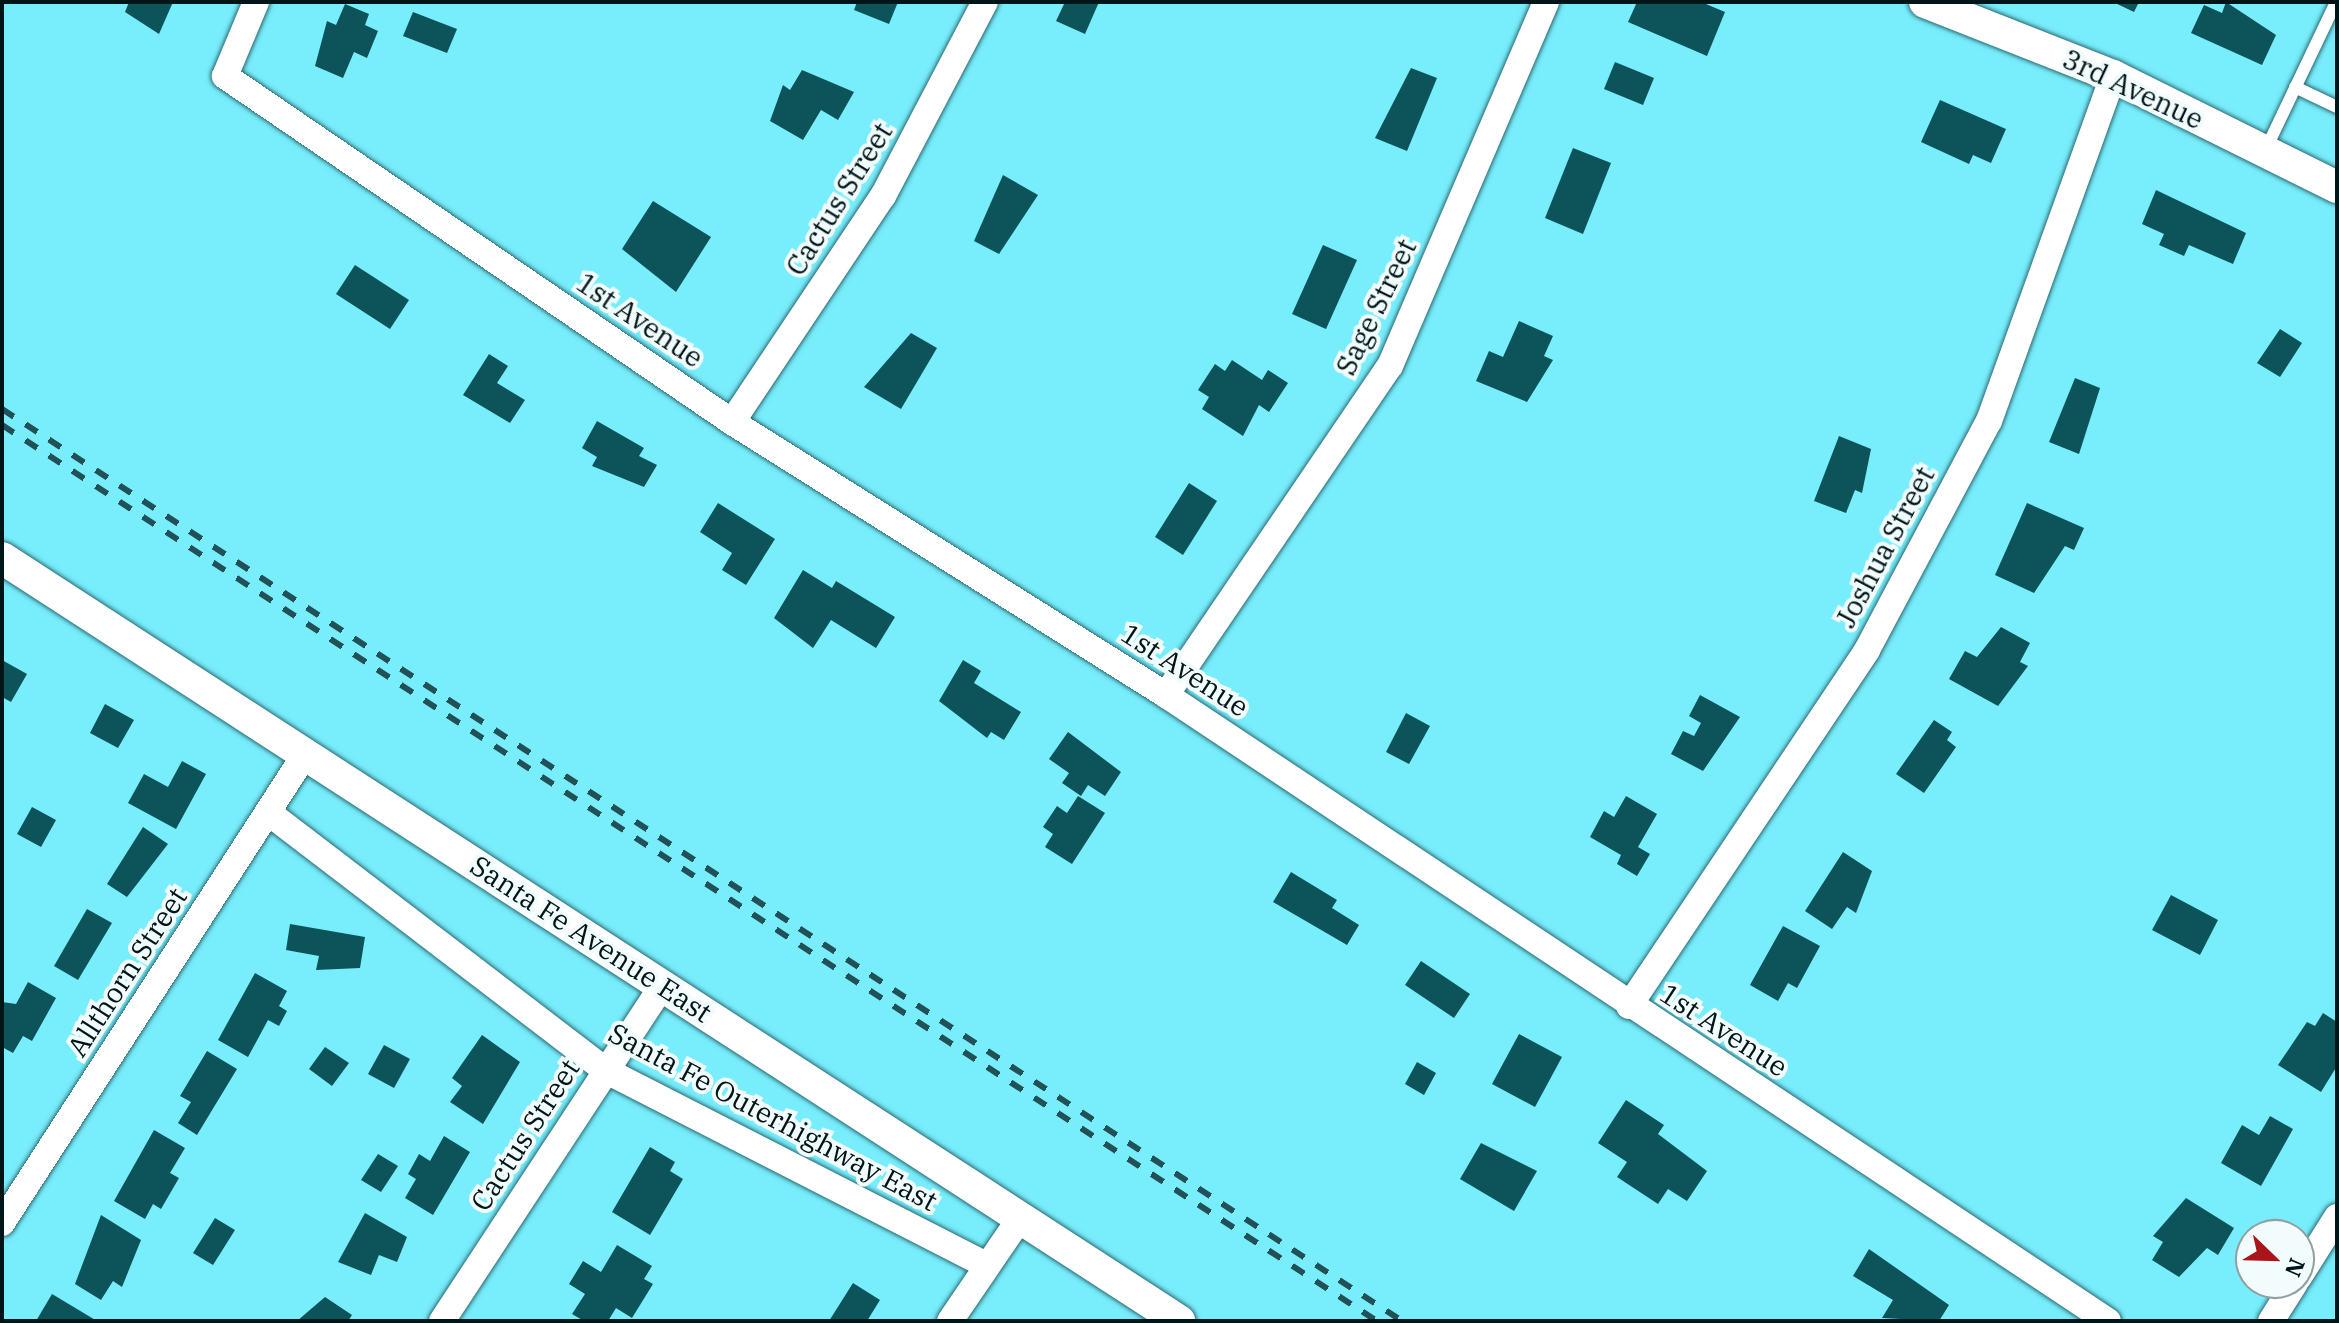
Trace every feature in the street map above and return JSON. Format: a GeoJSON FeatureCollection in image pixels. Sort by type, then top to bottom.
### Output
{"type":"FeatureCollection","features":[{"type":"Feature","properties":{"kind":"street","name":"1st Avenue"},"geometry":{"type":"LineString","coordinates":[[256,2],[225,76],[732,422],[1166,695],[1629,1006],[2108,1321]]}},
{"type":"Feature","properties":{"kind":"street","name":"Cactus Street"},"geometry":{"type":"LineString","coordinates":[[732,422],[883,196],[985,2]]}},
{"type":"Feature","properties":{"kind":"street","name":"Sage Street"},"geometry":{"type":"LineString","coordinates":[[1166,695],[1390,366],[1546,2]]}},
{"type":"Feature","properties":{"kind":"street","name":"3rd Avenue"},"geometry":{"type":"LineString","coordinates":[[1925,2],[2113,76],[2337,187]]}},
{"type":"Feature","properties":{"kind":"street","name":"Joshua Street"},"geometry":{"type":"LineString","coordinates":[[1629,1006],[1867,650],[1989,421],[2113,76]]}},
{"type":"Feature","properties":{"kind":"street","name":"Santa Fe Avenue East"},"geometry":{"type":"LineString","coordinates":[[2,558],[1179,1321]]}},
{"type":"Feature","properties":{"kind":"street","name":"Allthorn Street"},"geometry":{"type":"LineString","coordinates":[[2,1223],[304,756]]}},
{"type":"Feature","properties":{"kind":"street","name":"Santa Fe Outerhighway East"},"geometry":{"type":"LineString","coordinates":[[269,813],[605,1070],[986,1265]]}},
{"type":"Feature","properties":{"kind":"street","name":"Cactus Street"},"geometry":{"type":"LineString","coordinates":[[442,1321],[663,984]]}},
{"type":"Feature","properties":{"kind":"street"},"geometry":{"type":"LineString","coordinates":[[950,1321],[1021,1217]]}},
{"type":"Feature","properties":{"kind":"street"},"geometry":{"type":"LineString","coordinates":[[2315,1252],[2337,1217]]}},
{"type":"Feature","properties":{"kind":"street"},"geometry":{"type":"LineString","coordinates":[[2271,1321],[2285,1299]]}},
{"type":"Feature","properties":{"kind":"lane"},"geometry":{"type":"LineString","coordinates":[[2265,151],[2336,2]]}},
{"type":"Feature","properties":{"kind":"lane"},"geometry":{"type":"LineString","coordinates":[[2295,87],[2337,107]]}},
{"type":"Feature","properties":{"kind":"building"},"geometry":{"type":"Polygon","coordinates":[[[129,2],[173,2],[159,34],[125,12],[129,2]]]}},
{"type":"Feature","properties":{"kind":"building"},"geometry":{"type":"Polygon","coordinates":[[[857,2],[898,2],[889,24],[854,10],[857,2]]]}},
{"type":"Feature","properties":{"kind":"building"},"geometry":{"type":"Polygon","coordinates":[[[1065,2],[1099,2],[1085,34],[1056,21],[1065,2]]]}},
{"type":"Feature","properties":{"kind":"building"},"geometry":{"type":"Polygon","coordinates":[[[1637,2],[1701,2],[1725,12],[1707,56],[1628,22],[1637,2]]]}},
{"type":"Feature","properties":{"kind":"building"},"geometry":{"type":"Polygon","coordinates":[[[2113,2],[2139,2],[2134,12],[2113,2]]]}},
{"type":"Feature","properties":{"kind":"building"},"geometry":{"type":"Polygon","coordinates":[[[2226,2],[2276,35],[2262,65],[2191,33],[2204,5],[2222,13],[2226,2]]]}},
{"type":"Feature","properties":{"kind":"building"},"geometry":{"type":"Polygon","coordinates":[[[345,4],[369,14],[365,25],[378,31],[367,58],[354,52],[343,78],[315,66],[327,21],[336,25],[345,4]]]}},
{"type":"Feature","properties":{"kind":"building"},"geometry":{"type":"Polygon","coordinates":[[[413,12],[457,29],[447,53],[403,36],[413,12]]]}},
{"type":"Feature","properties":{"kind":"building"},"geometry":{"type":"Polygon","coordinates":[[[1615,62],[1654,78],[1643,105],[1604,89],[1615,62]]]}},
{"type":"Feature","properties":{"kind":"building"},"geometry":{"type":"Polygon","coordinates":[[[1411,68],[1437,78],[1407,151],[1375,138],[1411,68]]]}},
{"type":"Feature","properties":{"kind":"building"},"geometry":{"type":"Polygon","coordinates":[[[802,70],[854,92],[838,120],[821,110],[803,140],[770,121],[783,85],[790,90],[802,70]]]}},
{"type":"Feature","properties":{"kind":"building"},"geometry":{"type":"Polygon","coordinates":[[[1940,100],[2006,129],[1991,163],[1973,155],[1969,164],[1921,142],[1940,100]]]}},
{"type":"Feature","properties":{"kind":"building"},"geometry":{"type":"Polygon","coordinates":[[[1573,148],[1611,163],[1583,234],[1545,218],[1573,148]]]}},
{"type":"Feature","properties":{"kind":"building"},"geometry":{"type":"Polygon","coordinates":[[[1003,175],[1038,195],[999,254],[974,241],[1003,175]]]}},
{"type":"Feature","properties":{"kind":"building"},"geometry":{"type":"Polygon","coordinates":[[[2156,190],[2246,233],[2233,264],[2189,245],[2184,256],[2159,245],[2164,234],[2142,224],[2156,190]]]}},
{"type":"Feature","properties":{"kind":"building"},"geometry":{"type":"Polygon","coordinates":[[[653,201],[711,237],[676,292],[622,249],[653,201]]]}},
{"type":"Feature","properties":{"kind":"building"},"geometry":{"type":"Polygon","coordinates":[[[1323,245],[1357,260],[1326,329],[1292,314],[1323,245]]]}},
{"type":"Feature","properties":{"kind":"building"},"geometry":{"type":"Polygon","coordinates":[[[355,265],[409,300],[390,329],[336,294],[355,265]]]}},
{"type":"Feature","properties":{"kind":"building"},"geometry":{"type":"Polygon","coordinates":[[[1519,321],[1553,336],[1544,356],[1553,360],[1527,402],[1476,381],[1489,351],[1503,357],[1519,321]]]}},
{"type":"Feature","properties":{"kind":"building"},"geometry":{"type":"Polygon","coordinates":[[[2280,329],[2302,343],[2280,377],[2257,363],[2280,329]]]}},
{"type":"Feature","properties":{"kind":"building"},"geometry":{"type":"Polygon","coordinates":[[[911,333],[937,348],[901,409],[864,387],[911,333]]]}},
{"type":"Feature","properties":{"kind":"building"},"geometry":{"type":"Polygon","coordinates":[[[489,354],[508,366],[497,383],[525,400],[510,423],[463,395],[489,354]]]}},
{"type":"Feature","properties":{"kind":"building"},"geometry":{"type":"Polygon","coordinates":[[[1232,360],[1262,380],[1268,370],[1288,383],[1269,412],[1259,405],[1243,436],[1202,409],[1209,397],[1198,390],[1215,364],[1225,371],[1232,360]]]}},
{"type":"Feature","properties":{"kind":"building"},"geometry":{"type":"Polygon","coordinates":[[[2075,378],[2100,388],[2079,454],[2049,442],[2075,378]]]}},
{"type":"Feature","properties":{"kind":"building"},"geometry":{"type":"Polygon","coordinates":[[[597,421],[644,448],[639,456],[657,465],[644,487],[592,466],[597,457],[582,448],[597,421]]]}},
{"type":"Feature","properties":{"kind":"building"},"geometry":{"type":"Polygon","coordinates":[[[1839,436],[1871,449],[1862,493],[1855,490],[1846,513],[1814,501],[1839,436]]]}},
{"type":"Feature","properties":{"kind":"building"},"geometry":{"type":"Polygon","coordinates":[[[1189,483],[1217,501],[1183,555],[1155,537],[1189,483]]]}},
{"type":"Feature","properties":{"kind":"building"},"geometry":{"type":"Polygon","coordinates":[[[718,503],[775,539],[746,585],[722,570],[732,553],[700,532],[718,503]]]}},
{"type":"Feature","properties":{"kind":"building"},"geometry":{"type":"Polygon","coordinates":[[[2027,503],[2084,528],[2074,550],[2065,546],[2034,593],[1995,575],[2027,503]]]}},
{"type":"Feature","properties":{"kind":"building"},"geometry":{"type":"Polygon","coordinates":[[[803,570],[832,588],[836,581],[895,617],[876,648],[831,620],[813,648],[774,618],[803,570]]]}},
{"type":"Feature","properties":{"kind":"building"},"geometry":{"type":"Polygon","coordinates":[[[2001,627],[2030,643],[2020,662],[2028,666],[1998,706],[1949,679],[1965,651],[1977,657],[2001,627]]]}},
{"type":"Feature","properties":{"kind":"building"},"geometry":{"type":"Polygon","coordinates":[[[2,660],[27,674],[11,702],[2,697],[2,660]]]}},
{"type":"Feature","properties":{"kind":"building"},"geometry":{"type":"Polygon","coordinates":[[[963,660],[981,671],[974,683],[1021,712],[1004,740],[991,732],[987,738],[939,701],[963,660]]]}},
{"type":"Feature","properties":{"kind":"building"},"geometry":{"type":"Polygon","coordinates":[[[1700,695],[1740,717],[1703,771],[1671,754],[1683,731],[1694,736],[1701,723],[1689,716],[1700,695]]]}},
{"type":"Feature","properties":{"kind":"building"},"geometry":{"type":"Polygon","coordinates":[[[105,704],[134,720],[118,748],[90,733],[105,704]]]}},
{"type":"Feature","properties":{"kind":"building"},"geometry":{"type":"Polygon","coordinates":[[[1406,713],[1430,726],[1409,764],[1386,752],[1406,713]]]}},
{"type":"Feature","properties":{"kind":"building"},"geometry":{"type":"Polygon","coordinates":[[[1934,720],[1952,732],[1947,740],[1956,747],[1924,793],[1896,774],[1934,720]]]}},
{"type":"Feature","properties":{"kind":"building"},"geometry":{"type":"Polygon","coordinates":[[[1068,732],[1121,772],[1105,796],[1088,785],[1081,796],[1062,783],[1069,773],[1049,759],[1068,732]]]}},
{"type":"Feature","properties":{"kind":"building"},"geometry":{"type":"Polygon","coordinates":[[[182,761],[206,774],[176,829],[128,803],[144,774],[168,787],[182,761]]]}},
{"type":"Feature","properties":{"kind":"building"},"geometry":{"type":"Polygon","coordinates":[[[1078,796],[1105,813],[1072,864],[1045,847],[1053,834],[1043,827],[1057,806],[1067,813],[1078,796]]]}},
{"type":"Feature","properties":{"kind":"building"},"geometry":{"type":"Polygon","coordinates":[[[1626,796],[1657,814],[1638,847],[1650,854],[1637,876],[1617,864],[1621,855],[1590,837],[1604,811],[1614,817],[1626,796]]]}},
{"type":"Feature","properties":{"kind":"building"},"geometry":{"type":"Polygon","coordinates":[[[32,807],[56,820],[41,847],[17,834],[32,807]]]}},
{"type":"Feature","properties":{"kind":"building"},"geometry":{"type":"Polygon","coordinates":[[[143,827],[168,844],[127,897],[107,884],[143,827]]]}},
{"type":"Feature","properties":{"kind":"building"},"geometry":{"type":"Polygon","coordinates":[[[1843,852],[1872,871],[1856,913],[1847,907],[1832,929],[1805,911],[1843,852]]]}},
{"type":"Feature","properties":{"kind":"building"},"geometry":{"type":"Polygon","coordinates":[[[1291,872],[1337,900],[1332,908],[1359,925],[1347,945],[1273,902],[1291,872]]]}},
{"type":"Feature","properties":{"kind":"building"},"geometry":{"type":"Polygon","coordinates":[[[2171,895],[2218,920],[2200,955],[2152,930],[2171,895]]]}},
{"type":"Feature","properties":{"kind":"building"},"geometry":{"type":"Polygon","coordinates":[[[87,909],[112,923],[78,980],[54,966],[87,909]]]}},
{"type":"Feature","properties":{"kind":"building"},"geometry":{"type":"Polygon","coordinates":[[[290,924],[365,937],[360,968],[316,970],[319,956],[286,950],[290,924]]]}},
{"type":"Feature","properties":{"kind":"building"},"geometry":{"type":"Polygon","coordinates":[[[1783,926],[1820,946],[1797,988],[1788,983],[1778,1001],[1750,985],[1783,926]]]}},
{"type":"Feature","properties":{"kind":"building"},"geometry":{"type":"Polygon","coordinates":[[[1421,961],[1470,994],[1454,1018],[1405,985],[1421,961]]]}},
{"type":"Feature","properties":{"kind":"building"},"geometry":{"type":"Polygon","coordinates":[[[255,973],[287,991],[279,1006],[287,1011],[279,1026],[268,1020],[248,1057],[218,1040],[255,973]]]}},
{"type":"Feature","properties":{"kind":"building"},"geometry":{"type":"Polygon","coordinates":[[[28,982],[56,998],[32,1041],[23,1036],[13,1053],[2,1047],[2,1002],[16,1004],[28,982]]]}},
{"type":"Feature","properties":{"kind":"building"},"geometry":{"type":"Polygon","coordinates":[[[2323,1013],[2337,1022],[2337,1066],[2321,1092],[2278,1065],[2307,1022],[2315,1026],[2323,1013]]]}},
{"type":"Feature","properties":{"kind":"building"},"geometry":{"type":"Polygon","coordinates":[[[1519,1034],[1562,1057],[1535,1107],[1492,1084],[1519,1034]]]}},
{"type":"Feature","properties":{"kind":"building"},"geometry":{"type":"Polygon","coordinates":[[[482,1035],[520,1062],[483,1124],[450,1102],[462,1086],[452,1078],[482,1035]]]}},
{"type":"Feature","properties":{"kind":"building"},"geometry":{"type":"Polygon","coordinates":[[[384,1045],[410,1059],[394,1088],[368,1074],[384,1045]]]}},
{"type":"Feature","properties":{"kind":"building"},"geometry":{"type":"Polygon","coordinates":[[[325,1047],[349,1063],[332,1086],[309,1069],[325,1047]]]}},
{"type":"Feature","properties":{"kind":"building"},"geometry":{"type":"Polygon","coordinates":[[[207,1051],[237,1069],[197,1135],[178,1123],[191,1102],[180,1096],[207,1051]]]}},
{"type":"Feature","properties":{"kind":"building"},"geometry":{"type":"Polygon","coordinates":[[[1417,1062],[1436,1073],[1424,1095],[1405,1084],[1417,1062]]]}},
{"type":"Feature","properties":{"kind":"building"},"geometry":{"type":"Polygon","coordinates":[[[1626,1100],[1664,1125],[1658,1134],[1707,1171],[1687,1201],[1668,1189],[1658,1204],[1617,1177],[1627,1162],[1598,1143],[1626,1100]]]}},
{"type":"Feature","properties":{"kind":"building"},"geometry":{"type":"Polygon","coordinates":[[[2270,1116],[2293,1129],[2261,1186],[2221,1163],[2242,1125],[2259,1135],[2270,1116]]]}},
{"type":"Feature","properties":{"kind":"building"},"geometry":{"type":"Polygon","coordinates":[[[154,1130],[185,1148],[170,1173],[179,1178],[161,1209],[153,1204],[145,1219],[114,1201],[154,1130]]]}},
{"type":"Feature","properties":{"kind":"building"},"geometry":{"type":"Polygon","coordinates":[[[444,1136],[470,1152],[433,1215],[405,1198],[416,1179],[408,1174],[419,1154],[430,1161],[444,1136]]]}},
{"type":"Feature","properties":{"kind":"building"},"geometry":{"type":"Polygon","coordinates":[[[1481,1143],[1537,1171],[1514,1211],[1460,1179],[1481,1143]]]}},
{"type":"Feature","properties":{"kind":"building"},"geometry":{"type":"Polygon","coordinates":[[[650,1147],[675,1162],[670,1171],[683,1179],[650,1235],[612,1212],[650,1147]]]}},
{"type":"Feature","properties":{"kind":"building"},"geometry":{"type":"Polygon","coordinates":[[[378,1154],[398,1166],[381,1192],[361,1180],[378,1154]]]}},
{"type":"Feature","properties":{"kind":"building"},"geometry":{"type":"Polygon","coordinates":[[[2186,1198],[2234,1228],[2218,1255],[2207,1248],[2179,1277],[2152,1260],[2163,1242],[2153,1236],[2186,1198]]]}},
{"type":"Feature","properties":{"kind":"building"},"geometry":{"type":"Polygon","coordinates":[[[365,1213],[407,1237],[397,1262],[379,1255],[371,1275],[338,1262],[365,1213]]]}},
{"type":"Feature","properties":{"kind":"building"},"geometry":{"type":"Polygon","coordinates":[[[101,1215],[141,1240],[122,1287],[113,1281],[101,1300],[75,1284],[101,1215]]]}},
{"type":"Feature","properties":{"kind":"building"},"geometry":{"type":"Polygon","coordinates":[[[215,1218],[235,1230],[213,1265],[193,1253],[215,1218]]]}},
{"type":"Feature","properties":{"kind":"building"},"geometry":{"type":"Polygon","coordinates":[[[617,1245],[652,1266],[644,1279],[653,1284],[632,1318],[616,1308],[608,1321],[584,1321],[572,1314],[585,1294],[569,1284],[583,1261],[601,1272],[617,1245]]]}},
{"type":"Feature","properties":{"kind":"building"},"geometry":{"type":"Polygon","coordinates":[[[1869,1249],[1949,1305],[1939,1321],[1882,1318],[1893,1300],[1853,1276],[1869,1249]]]}},
{"type":"Feature","properties":{"kind":"building"},"geometry":{"type":"Polygon","coordinates":[[[853,1283],[880,1300],[867,1321],[829,1321],[853,1283]]]}},
{"type":"Feature","properties":{"kind":"building"},"geometry":{"type":"Polygon","coordinates":[[[52,1294],[97,1321],[36,1321],[52,1294]]]}},
{"type":"Feature","properties":{"kind":"building"},"geometry":{"type":"Polygon","coordinates":[[[325,1297],[352,1315],[348,1321],[297,1321],[325,1297]]]}},
{"type":"Feature","properties":{"kind":"railway"},"geometry":{"type":"LineString","coordinates":[[2,409],[1402,1321]]}},
{"type":"Feature","properties":{"kind":"railway"},"geometry":{"type":"LineString","coordinates":[[2,425],[1377,1321]]}}]}
